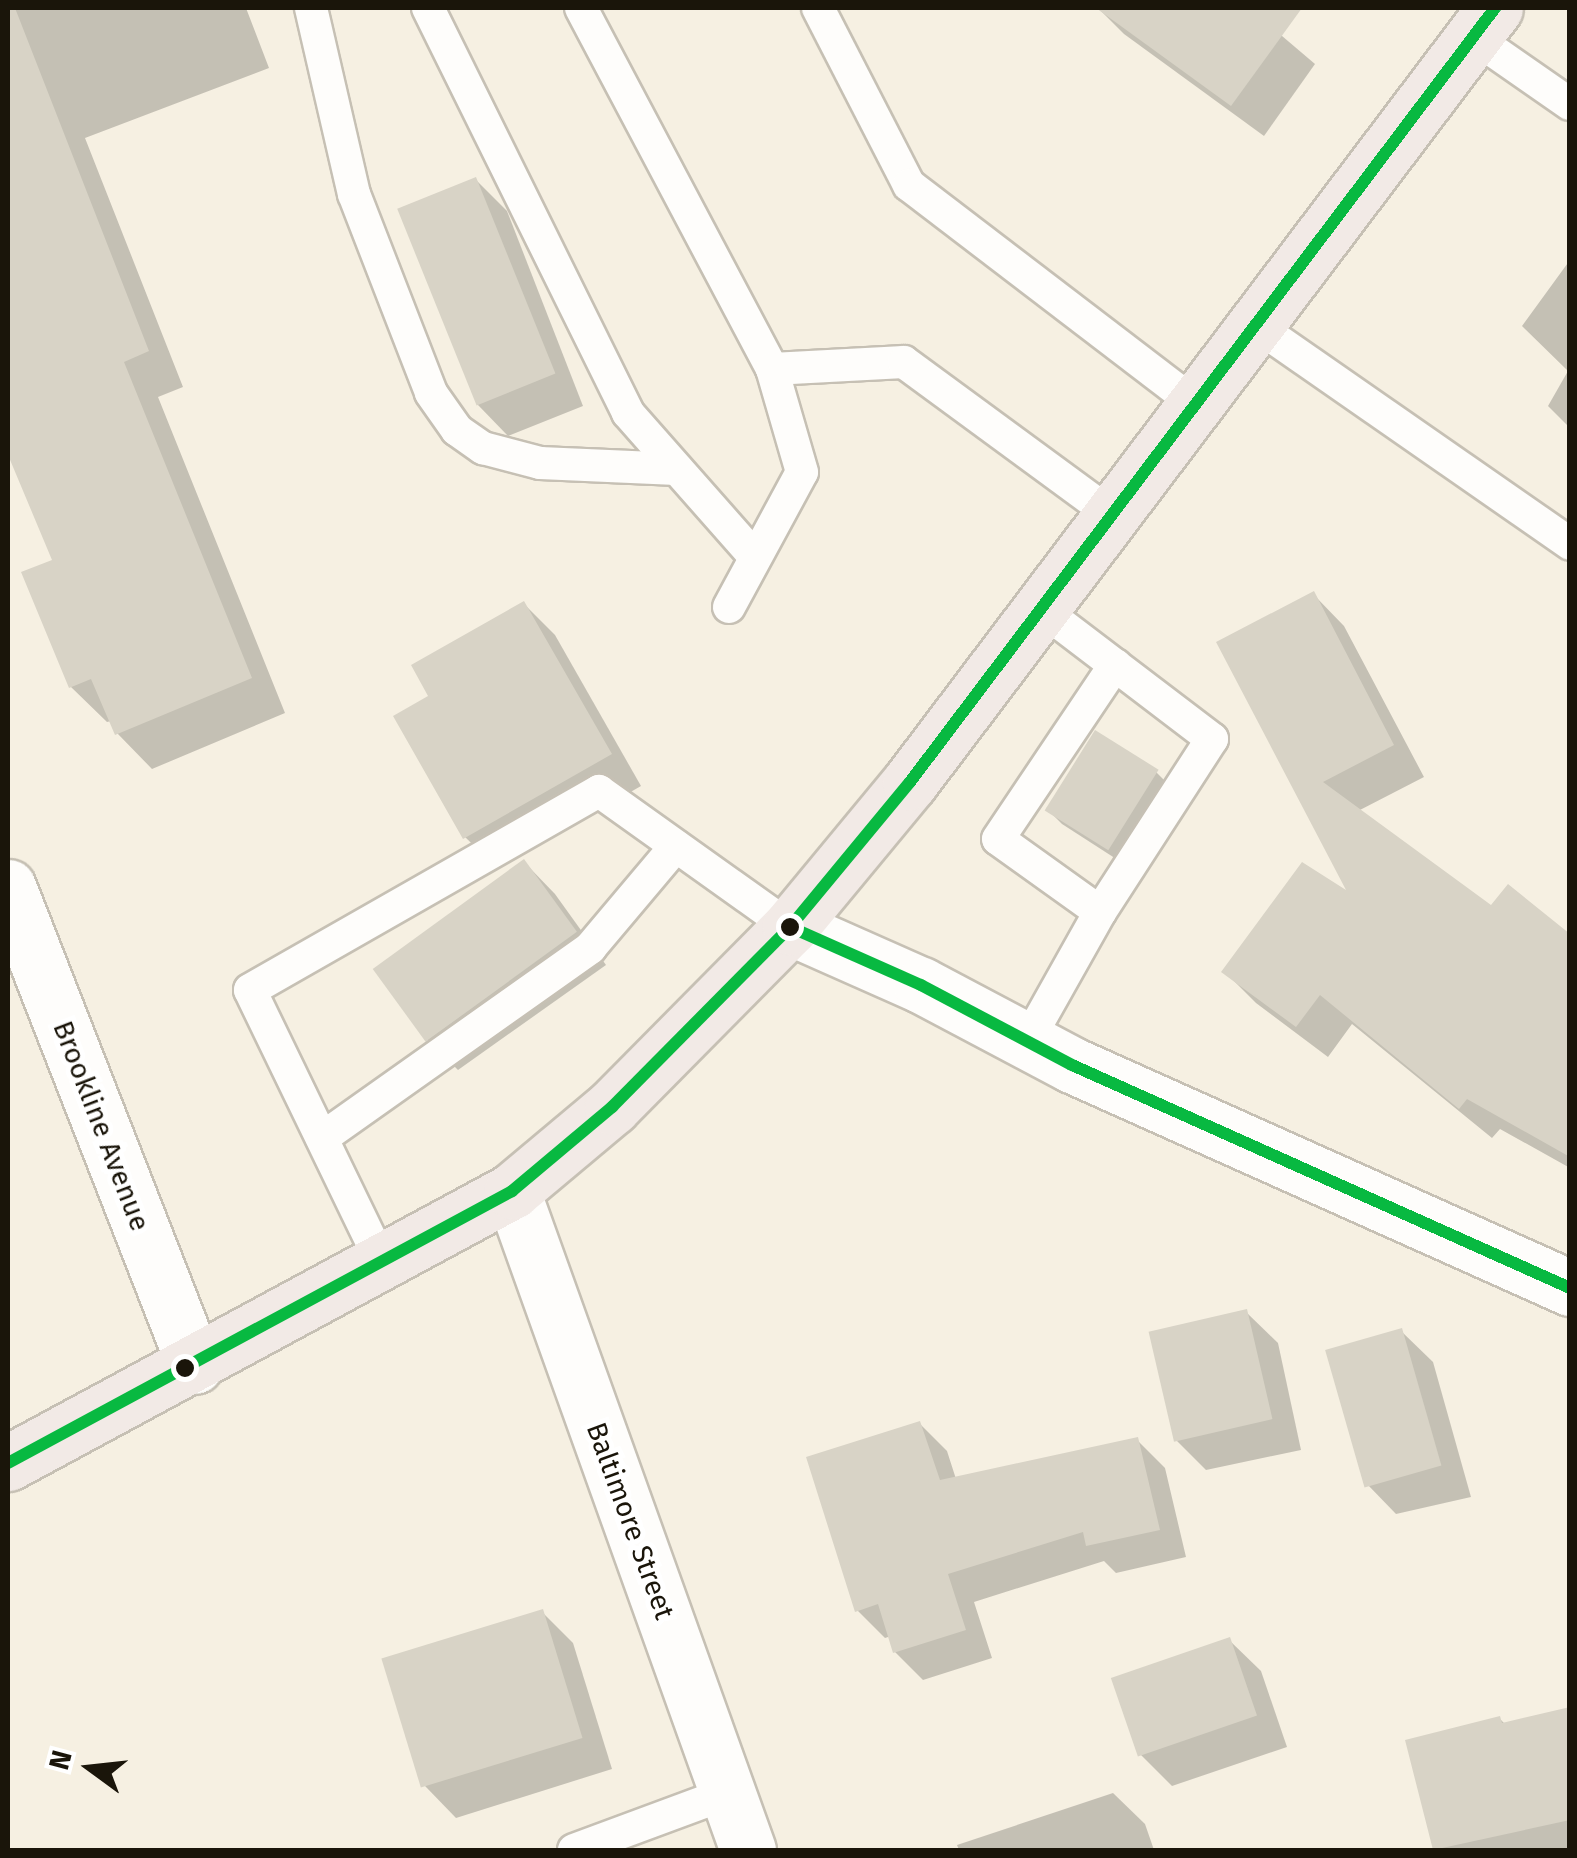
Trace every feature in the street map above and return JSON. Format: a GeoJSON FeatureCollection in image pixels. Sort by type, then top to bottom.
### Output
{"type":"FeatureCollection","features":[{"type":"Feature","properties":{"kind":"main road"},"geometry":{"type":"LineString","coordinates":[[8,1463],[512,1191],[612,1107],[790,927],[910,782],[1483,22]]}},
{"type":"Feature","properties":{"kind":"street","name":"Brookline Avenue"},"geometry":{"type":"LineString","coordinates":[[8,887],[194,1366]]}},
{"type":"Feature","properties":{"kind":"street"},"geometry":{"type":"LineString","coordinates":[[790,927],[921,985],[1027,1042],[1570,1288]]}},
{"type":"Feature","properties":{"kind":"street","name":"Baltimore Street"},"geometry":{"type":"LineString","coordinates":[[512,1191],[748,1850]]}},
{"type":"Feature","properties":{"kind":"lane"},"geometry":{"type":"LineString","coordinates":[[311,8],[354,194],[431,393],[456,430],[483,448],[540,463],[677,468]]}},
{"type":"Feature","properties":{"kind":"lane"},"geometry":{"type":"LineString","coordinates":[[428,8],[628,413],[755,557]]}},
{"type":"Feature","properties":{"kind":"lane"},"geometry":{"type":"LineString","coordinates":[[581,8],[772,369],[802,472],[729,606]]}},
{"type":"Feature","properties":{"kind":"lane"},"geometry":{"type":"LineString","coordinates":[[818,8],[909,184],[1194,403]]}},
{"type":"Feature","properties":{"kind":"lane"},"geometry":{"type":"LineString","coordinates":[[1483,22],[1570,104]]}},
{"type":"Feature","properties":{"kind":"lane"},"geometry":{"type":"LineString","coordinates":[[1254,324],[1570,544]]}},
{"type":"Feature","properties":{"kind":"lane"},"geometry":{"type":"LineString","coordinates":[[772,369],[904,362],[1111,514]]}},
{"type":"Feature","properties":{"kind":"lane"},"geometry":{"type":"LineString","coordinates":[[1027,1042],[1100,912],[1212,739],[1040,608]]}},
{"type":"Feature","properties":{"kind":"lane"},"geometry":{"type":"LineString","coordinates":[[1100,912],[998,839],[1116,665]]}},
{"type":"Feature","properties":{"kind":"lane"},"geometry":{"type":"LineString","coordinates":[[382,1263],[250,990],[599,790],[790,927]]}},
{"type":"Feature","properties":{"kind":"lane"},"geometry":{"type":"LineString","coordinates":[[322,1138],[590,948],[676,846]]}},
{"type":"Feature","properties":{"kind":"lane"},"geometry":{"type":"LineString","coordinates":[[574,1850],[728,1794]]}},
{"type":"Feature","properties":{"kind":"building"},"geometry":{"type":"Polygon","coordinates":[[[8,8],[15,8],[149,351],[124,362],[252,678],[115,735],[91,679],[69,688],[21,572],[52,560],[8,455],[8,8]]]}},
{"type":"Feature","properties":{"kind":"building"},"geometry":{"type":"Polygon","coordinates":[[[1096,8],[1302,8],[1231,106],[1096,8]]]}},
{"type":"Feature","properties":{"kind":"building"},"geometry":{"type":"Polygon","coordinates":[[[476,177],[555,374],[477,405],[397,209],[476,177]]]}},
{"type":"Feature","properties":{"kind":"building"},"geometry":{"type":"Polygon","coordinates":[[[1314,591],[1394,745],[1323,782],[1491,905],[1508,884],[1570,934],[1570,1157],[1467,1099],[1459,1109],[1320,995],[1296,1027],[1221,972],[1302,862],[1346,890],[1216,642],[1314,591]]]}},
{"type":"Feature","properties":{"kind":"building"},"geometry":{"type":"Polygon","coordinates":[[[524,601],[612,754],[463,839],[393,716],[428,696],[411,665],[524,601]]]}},
{"type":"Feature","properties":{"kind":"building"},"geometry":{"type":"Polygon","coordinates":[[[1095,730],[1159,770],[1108,850],[1045,811],[1095,730]]]}},
{"type":"Feature","properties":{"kind":"building"},"geometry":{"type":"Polygon","coordinates":[[[524,859],[577,932],[426,1042],[373,969],[524,859]]]}},
{"type":"Feature","properties":{"kind":"building"},"geometry":{"type":"Polygon","coordinates":[[[1247,1309],[1272,1419],[1174,1442],[1149,1332],[1247,1309]]]}},
{"type":"Feature","properties":{"kind":"building"},"geometry":{"type":"Polygon","coordinates":[[[1402,1328],[1441,1465],[1365,1488],[1325,1350],[1402,1328]]]}},
{"type":"Feature","properties":{"kind":"building"},"geometry":{"type":"Polygon","coordinates":[[[920,1421],[940,1480],[1138,1437],[1160,1530],[1086,1546],[1083,1532],[948,1574],[966,1630],[893,1653],[878,1604],[855,1612],[806,1457],[920,1421]]]}},
{"type":"Feature","properties":{"kind":"building"},"geometry":{"type":"Polygon","coordinates":[[[543,1609],[582,1738],[421,1788],[381,1658],[543,1609]]]}},
{"type":"Feature","properties":{"kind":"building"},"geometry":{"type":"Polygon","coordinates":[[[1230,1637],[1257,1715],[1138,1756],[1111,1678],[1230,1637]]]}},
{"type":"Feature","properties":{"kind":"building"},"geometry":{"type":"Polygon","coordinates":[[[1570,1707],[1570,1820],[1433,1850],[1405,1740],[1500,1716],[1502,1723],[1570,1707]]]}},
{"type":"Feature","properties":{"kind":"transit line"},"geometry":{"type":"LineString","coordinates":[[8,1463],[512,1191],[612,1107],[790,927],[910,782],[1495,8]]}},
{"type":"Feature","properties":{"kind":"transit line"},"geometry":{"type":"LineString","coordinates":[[790,927],[921,985],[1072,1065],[1570,1288]]}}]}
